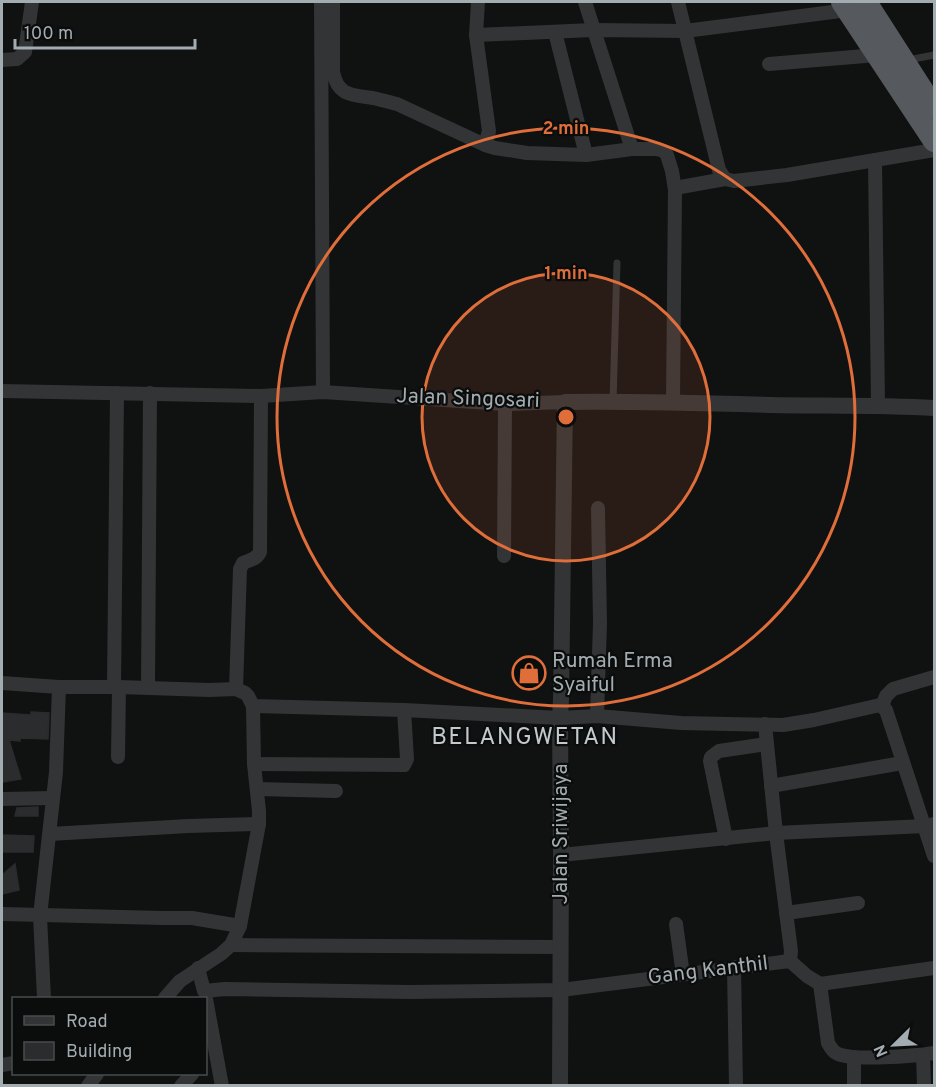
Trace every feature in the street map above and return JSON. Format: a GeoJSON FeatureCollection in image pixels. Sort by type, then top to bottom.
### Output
{"type":"FeatureCollection","features":[{"type":"Feature","properties":{"kind":"highway"},"geometry":{"type":"LineString","coordinates":[[852,4],[877,55],[934,141]]}},
{"type":"Feature","properties":{"kind":"highway"},"geometry":{"type":"LineString","coordinates":[[852,4],[904,61],[934,108]]}},
{"type":"Feature","properties":{"kind":"street"},"geometry":{"type":"LineString","coordinates":[[2,60],[17,59],[24,52],[32,2]]}},
{"type":"Feature","properties":{"kind":"street"},"geometry":{"type":"LineString","coordinates":[[321,2],[323,392]]}},
{"type":"Feature","properties":{"kind":"street"},"geometry":{"type":"LineString","coordinates":[[333,2],[333,71],[339,88],[346,93],[397,104],[495,148],[527,153],[586,155],[632,150],[664,151],[672,171],[675,188],[674,402]]}},
{"type":"Feature","properties":{"kind":"street"},"geometry":{"type":"LineString","coordinates":[[478,2],[476,35],[489,130],[485,145]]}},
{"type":"Feature","properties":{"kind":"street"},"geometry":{"type":"LineString","coordinates":[[585,2],[632,150]]}},
{"type":"Feature","properties":{"kind":"street"},"geometry":{"type":"LineString","coordinates":[[678,2],[719,170],[725,179]]}},
{"type":"Feature","properties":{"kind":"street"},"geometry":{"type":"LineString","coordinates":[[476,35],[593,30],[685,31],[852,4]]}},
{"type":"Feature","properties":{"kind":"street"},"geometry":{"type":"LineString","coordinates":[[555,32],[586,155]]}},
{"type":"Feature","properties":{"kind":"street"},"geometry":{"type":"LineString","coordinates":[[769,64],[877,55]]}},
{"type":"Feature","properties":{"kind":"street"},"geometry":{"type":"LineString","coordinates":[[675,188],[725,179],[734,181],[787,175],[934,150]]}},
{"type":"Feature","properties":{"kind":"street"},"geometry":{"type":"LineString","coordinates":[[874,160],[878,405]]}},
{"type":"Feature","properties":{"kind":"street","name":"Jalan Singosari"},"geometry":{"type":"LineString","coordinates":[[2,391],[261,396],[323,392],[506,404],[674,402],[934,408]]}},
{"type":"Feature","properties":{"kind":"street"},"geometry":{"type":"LineString","coordinates":[[117,393],[118,757]]}},
{"type":"Feature","properties":{"kind":"street"},"geometry":{"type":"LineString","coordinates":[[148,687],[150,393]]}},
{"type":"Feature","properties":{"kind":"street"},"geometry":{"type":"LineString","coordinates":[[236,689],[240,569],[243,563],[256,558],[260,552],[261,396]]}},
{"type":"Feature","properties":{"kind":"street","name":"Jalan Sriwijaya"},"geometry":{"type":"LineString","coordinates":[[560,1086],[560,718],[565,402]]}},
{"type":"Feature","properties":{"kind":"street"},"geometry":{"type":"LineString","coordinates":[[504,556],[506,404]]}},
{"type":"Feature","properties":{"kind":"street"},"geometry":{"type":"LineString","coordinates":[[597,716],[600,623],[598,508]]}},
{"type":"Feature","properties":{"kind":"street"},"geometry":{"type":"LineString","coordinates":[[882,706],[886,696],[893,689],[934,677]]}},
{"type":"Feature","properties":{"kind":"street"},"geometry":{"type":"LineString","coordinates":[[2,683],[59,687],[236,689],[248,696],[253,706],[254,764],[259,824],[240,926],[231,945],[180,981],[167,997]]}},
{"type":"Feature","properties":{"kind":"street"},"geometry":{"type":"LineString","coordinates":[[44,997],[40,916],[56,772],[59,687]]}},
{"type":"Feature","properties":{"kind":"street"},"geometry":{"type":"LineString","coordinates":[[253,706],[404,710],[560,718],[597,716],[681,723],[783,725],[876,705],[882,706],[886,710],[902,763],[930,825],[934,856]]}},
{"type":"Feature","properties":{"kind":"street"},"geometry":{"type":"LineString","coordinates":[[254,764],[402,765],[407,759],[404,710]]}},
{"type":"Feature","properties":{"kind":"street"},"geometry":{"type":"LineString","coordinates":[[765,724],[791,951],[790,961]]}},
{"type":"Feature","properties":{"kind":"street"},"geometry":{"type":"LineString","coordinates":[[726,838],[711,757],[719,751],[767,744]]}},
{"type":"Feature","properties":{"kind":"street"},"geometry":{"type":"LineString","coordinates":[[771,786],[902,763]]}},
{"type":"Feature","properties":{"kind":"street"},"geometry":{"type":"LineString","coordinates":[[256,789],[336,791]]}},
{"type":"Feature","properties":{"kind":"street"},"geometry":{"type":"LineString","coordinates":[[2,799],[53,798]]}},
{"type":"Feature","properties":{"kind":"street"},"geometry":{"type":"LineString","coordinates":[[50,834],[259,824]]}},
{"type":"Feature","properties":{"kind":"street"},"geometry":{"type":"LineString","coordinates":[[561,855],[776,833],[930,825]]}},
{"type":"Feature","properties":{"kind":"street"},"geometry":{"type":"LineString","coordinates":[[786,913],[858,903]]}},
{"type":"Feature","properties":{"kind":"street"},"geometry":{"type":"LineString","coordinates":[[2,915],[192,918],[240,926]]}},
{"type":"Feature","properties":{"kind":"street"},"geometry":{"type":"LineString","coordinates":[[676,924],[683,975]]}},
{"type":"Feature","properties":{"kind":"street"},"geometry":{"type":"LineString","coordinates":[[231,945],[561,947]]}},
{"type":"Feature","properties":{"kind":"street","name":"Gang Kanthil"},"geometry":{"type":"LineString","coordinates":[[205,996],[225,989],[408,992],[561,990],[790,961],[820,984]]}},
{"type":"Feature","properties":{"kind":"street"},"geometry":{"type":"LineString","coordinates":[[198,968],[205,996]]}},
{"type":"Feature","properties":{"kind":"street"},"geometry":{"type":"LineString","coordinates":[[734,968],[736,1086]]}},
{"type":"Feature","properties":{"kind":"street"},"geometry":{"type":"LineString","coordinates":[[924,1086],[929,1054],[854,1057],[833,1051],[828,1043],[820,984],[934,968]]}},
{"type":"Feature","properties":{"kind":"street"},"geometry":{"type":"LineString","coordinates":[[207,1020],[210,1055],[222,1086]]}},
{"type":"Feature","properties":{"kind":"street"},"geometry":{"type":"LineString","coordinates":[[854,1057],[854,1086]]}},
{"type":"Feature","properties":{"kind":"lane"},"geometry":{"type":"LineString","coordinates":[[904,61],[934,55]]}},
{"type":"Feature","properties":{"kind":"lane"},"geometry":{"type":"LineString","coordinates":[[613,402],[617,263]]}},
{"type":"Feature","properties":{"kind":"building"},"geometry":{"type":"Polygon","coordinates":[[[31,712],[49,713],[48,739],[9,740],[21,779],[2,782],[2,713],[31,715],[31,712]]]}},
{"type":"Feature","properties":{"kind":"building"},"geometry":{"type":"Polygon","coordinates":[[[38,807],[38,816],[15,816],[17,808],[38,807]]]}},
{"type":"Feature","properties":{"kind":"building"},"geometry":{"type":"Polygon","coordinates":[[[2,835],[34,836],[33,852],[2,852],[2,835]]]}},
{"type":"Feature","properties":{"kind":"building"},"geometry":{"type":"Polygon","coordinates":[[[15,864],[19,890],[2,894],[2,875],[15,864]]]}},
{"type":"Feature","properties":{"kind":"place","name":"Rumah Erma Syaiful"},"geometry":{"type":"Point","coordinates":[529,673]}},
{"type":"Feature","properties":{"kind":"district","name":"BELANGWETAN"},"geometry":{"type":"Point","coordinates":[525,738]}}]}
